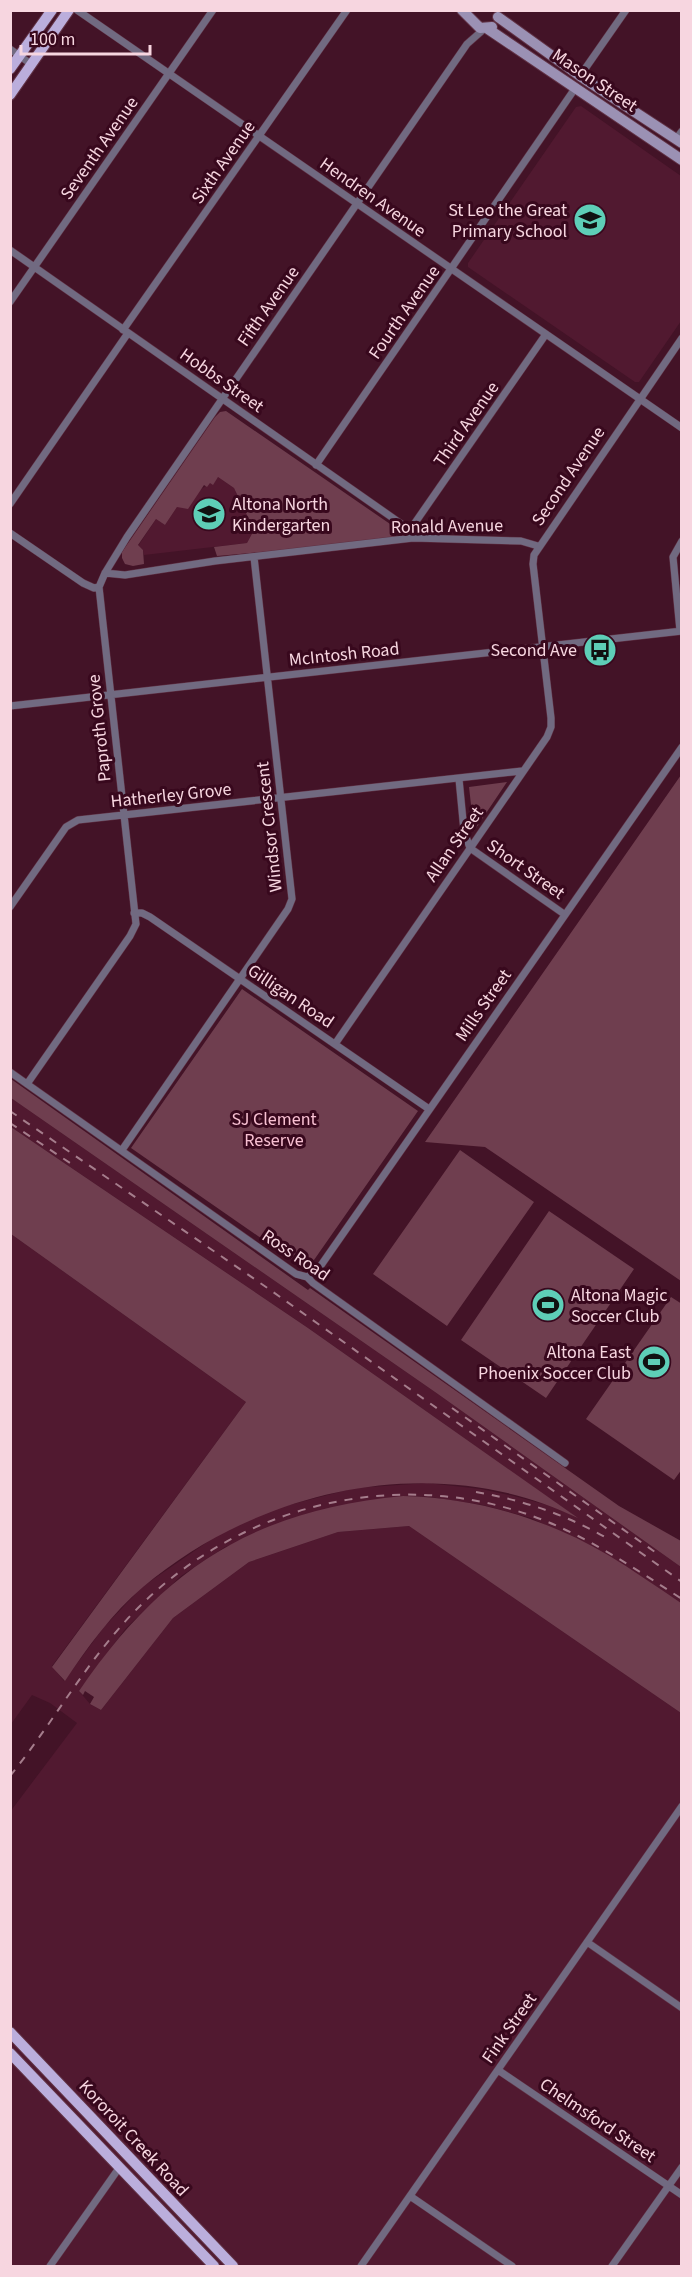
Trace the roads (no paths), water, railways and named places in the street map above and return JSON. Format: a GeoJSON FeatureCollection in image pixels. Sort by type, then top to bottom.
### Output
{"type":"FeatureCollection","features":[{"type":"Feature","properties":{"kind":"main road"},"geometry":{"type":"LineString","coordinates":[[10,69],[15,52],[52,10]]}},
{"type":"Feature","properties":{"kind":"main road"},"geometry":{"type":"LineString","coordinates":[[10,95],[69,10]]}},
{"type":"Feature","properties":{"kind":"main road","name":"Kororoit Creek Road"},"geometry":{"type":"LineString","coordinates":[[10,2032],[233,2266]]}},
{"type":"Feature","properties":{"kind":"main road","name":"Kororoit Creek Road"},"geometry":{"type":"LineString","coordinates":[[10,2053],[214,2266]]}},
{"type":"Feature","properties":{"kind":"main road"},"geometry":{"type":"LineString","coordinates":[[35,2079],[45,2069]]}},
{"type":"Feature","properties":{"kind":"main road"},"geometry":{"type":"LineString","coordinates":[[119,2168],[129,2157]]}},
{"type":"Feature","properties":{"kind":"street","name":"Hendren Avenue"},"geometry":{"type":"LineString","coordinates":[[77,10],[681,428]]}},
{"type":"Feature","properties":{"kind":"street","name":"Seventh Avenue"},"geometry":{"type":"LineString","coordinates":[[10,302],[213,10]]}},
{"type":"Feature","properties":{"kind":"street","name":"Sixth Avenue"},"geometry":{"type":"LineString","coordinates":[[10,504],[347,10]]}},
{"type":"Feature","properties":{"kind":"street"},"geometry":{"type":"LineString","coordinates":[[462,10],[472,17]]}},
{"type":"Feature","properties":{"kind":"street"},"geometry":{"type":"LineString","coordinates":[[580,76],[626,10]]}},
{"type":"Feature","properties":{"kind":"street"},"geometry":{"type":"LineString","coordinates":[[486,29],[495,24],[497,14]]}},
{"type":"Feature","properties":{"kind":"street","name":"Mason Street"},"geometry":{"type":"LineString","coordinates":[[497,14],[580,76],[680,138]]}},
{"type":"Feature","properties":{"kind":"street","name":"Mason Street"},"geometry":{"type":"LineString","coordinates":[[472,17],[486,29],[576,87],[681,160]]}},
{"type":"Feature","properties":{"kind":"street","name":"Fifth Avenue"},"geometry":{"type":"LineString","coordinates":[[99,587],[127,537],[467,44],[473,31],[472,17]]}},
{"type":"Feature","properties":{"kind":"street","name":"Fifth Avenue"},"geometry":{"type":"LineString","coordinates":[[467,44],[486,29]]}},
{"type":"Feature","properties":{"kind":"street"},"geometry":{"type":"LineString","coordinates":[[15,52],[31,64]]}},
{"type":"Feature","properties":{"kind":"street","name":"Fourth Avenue"},"geometry":{"type":"LineString","coordinates":[[316,465],[576,87]]}},
{"type":"Feature","properties":{"kind":"street","name":"Hobbs Street"},"geometry":{"type":"LineString","coordinates":[[10,250],[411,534]]}},
{"type":"Feature","properties":{"kind":"street","name":"Third Avenue"},"geometry":{"type":"LineString","coordinates":[[411,534],[546,334]]}},
{"type":"Feature","properties":{"kind":"street","name":"Second Avenue"},"geometry":{"type":"LineString","coordinates":[[542,647],[533,564],[538,546],[681,338]]}},
{"type":"Feature","properties":{"kind":"street"},"geometry":{"type":"LineString","coordinates":[[10,533],[83,583],[94,588],[99,587]]}},
{"type":"Feature","properties":{"kind":"street","name":"Ronald Avenue"},"geometry":{"type":"LineString","coordinates":[[105,573],[125,575],[411,534],[521,540],[538,546]]}},
{"type":"Feature","properties":{"kind":"street"},"geometry":{"type":"LineString","coordinates":[[681,541],[673,557],[681,631]]}},
{"type":"Feature","properties":{"kind":"street","name":"Windsor Crescent"},"geometry":{"type":"LineString","coordinates":[[122,1150],[288,909],[292,899],[254,557]]}},
{"type":"Feature","properties":{"kind":"street","name":"Paproth Grove"},"geometry":{"type":"LineString","coordinates":[[27,1084],[136,924],[99,587]]}},
{"type":"Feature","properties":{"kind":"street","name":"McIntosh Road"},"geometry":{"type":"LineString","coordinates":[[10,706],[681,631]]}},
{"type":"Feature","properties":{"kind":"street","name":"Allan Street"},"geometry":{"type":"LineString","coordinates":[[335,1044],[547,737],[551,727],[542,647]]}},
{"type":"Feature","properties":{"kind":"street","name":"Mills Street"},"geometry":{"type":"LineString","coordinates":[[307,1277],[317,1271],[681,747]]}},
{"type":"Feature","properties":{"kind":"street","name":"Hatherley Grove"},"geometry":{"type":"LineString","coordinates":[[10,907],[70,823],[522,771]]}},
{"type":"Feature","properties":{"kind":"street","name":"Short Street"},"geometry":{"type":"LineString","coordinates":[[459,779],[464,831],[470,848],[564,914]]}},
{"type":"Feature","properties":{"kind":"street","name":"Gilligan Road"},"geometry":{"type":"LineString","coordinates":[[134,913],[150,916],[429,1109]]}},
{"type":"Feature","properties":{"kind":"street","name":"Ross Road"},"geometry":{"type":"LineString","coordinates":[[10,1072],[296,1274],[307,1277],[322,1290],[565,1462]]}},
{"type":"Feature","properties":{"kind":"street","name":"Fink Street"},"geometry":{"type":"LineString","coordinates":[[361,2266],[681,1806]]}},
{"type":"Feature","properties":{"kind":"street"},"geometry":{"type":"LineString","coordinates":[[675,1816],[681,1821]]}},
{"type":"Feature","properties":{"kind":"street"},"geometry":{"type":"LineString","coordinates":[[587,1942],[681,2008]]}},
{"type":"Feature","properties":{"kind":"street","name":"Chelmsford Street"},"geometry":{"type":"LineString","coordinates":[[498,2070],[681,2195]]}},
{"type":"Feature","properties":{"kind":"street"},"geometry":{"type":"LineString","coordinates":[[612,2266],[681,2167]]}},
{"type":"Feature","properties":{"kind":"street"},"geometry":{"type":"LineString","coordinates":[[50,2266],[119,2168]]}},
{"type":"Feature","properties":{"kind":"street"},"geometry":{"type":"LineString","coordinates":[[410,2196],[512,2266]]}},
{"type":"Feature","properties":{"kind":"railway"},"geometry":{"type":"LineString","coordinates":[[10,1111],[266,1287],[682,1582]]}},
{"type":"Feature","properties":{"kind":"railway"},"geometry":{"type":"LineString","coordinates":[[10,1123],[73,1165]]}},
{"type":"Feature","properties":{"kind":"railway"},"geometry":{"type":"LineString","coordinates":[[452,1408],[655,1552]]}},
{"type":"Feature","properties":{"kind":"railway"},"geometry":{"type":"LineString","coordinates":[[476,1492],[542,1509],[574,1521],[605,1537]]}},
{"type":"Feature","properties":{"kind":"railway"},"geometry":{"type":"LineString","coordinates":[[10,1776],[116,1632],[133,1613],[175,1575],[222,1544],[272,1520],[324,1504],[379,1496],[434,1495],[489,1503],[561,1528],[614,1556],[682,1599]]}},
{"type":"Feature","properties":{"kind":"place","name":"St Leo the Great Primary School"},"geometry":{"type":"Point","coordinates":[590,220]}},
{"type":"Feature","properties":{"kind":"place","name":"Altona North Kindergarten"},"geometry":{"type":"Point","coordinates":[209,514]}},
{"type":"Feature","properties":{"kind":"place","name":"Second Ave"},"geometry":{"type":"Point","coordinates":[600,650]}},
{"type":"Feature","properties":{"kind":"place","name":"Altona Magic Soccer Club"},"geometry":{"type":"Point","coordinates":[548,1305]}},
{"type":"Feature","properties":{"kind":"place","name":"Altona East Phoenix Soccer Club"},"geometry":{"type":"Point","coordinates":[654,1362]}},
{"type":"Feature","properties":{"kind":"park label","name":"SJ Clement Reserve"},"geometry":{"type":"Point","coordinates":[274,1129]}}]}
